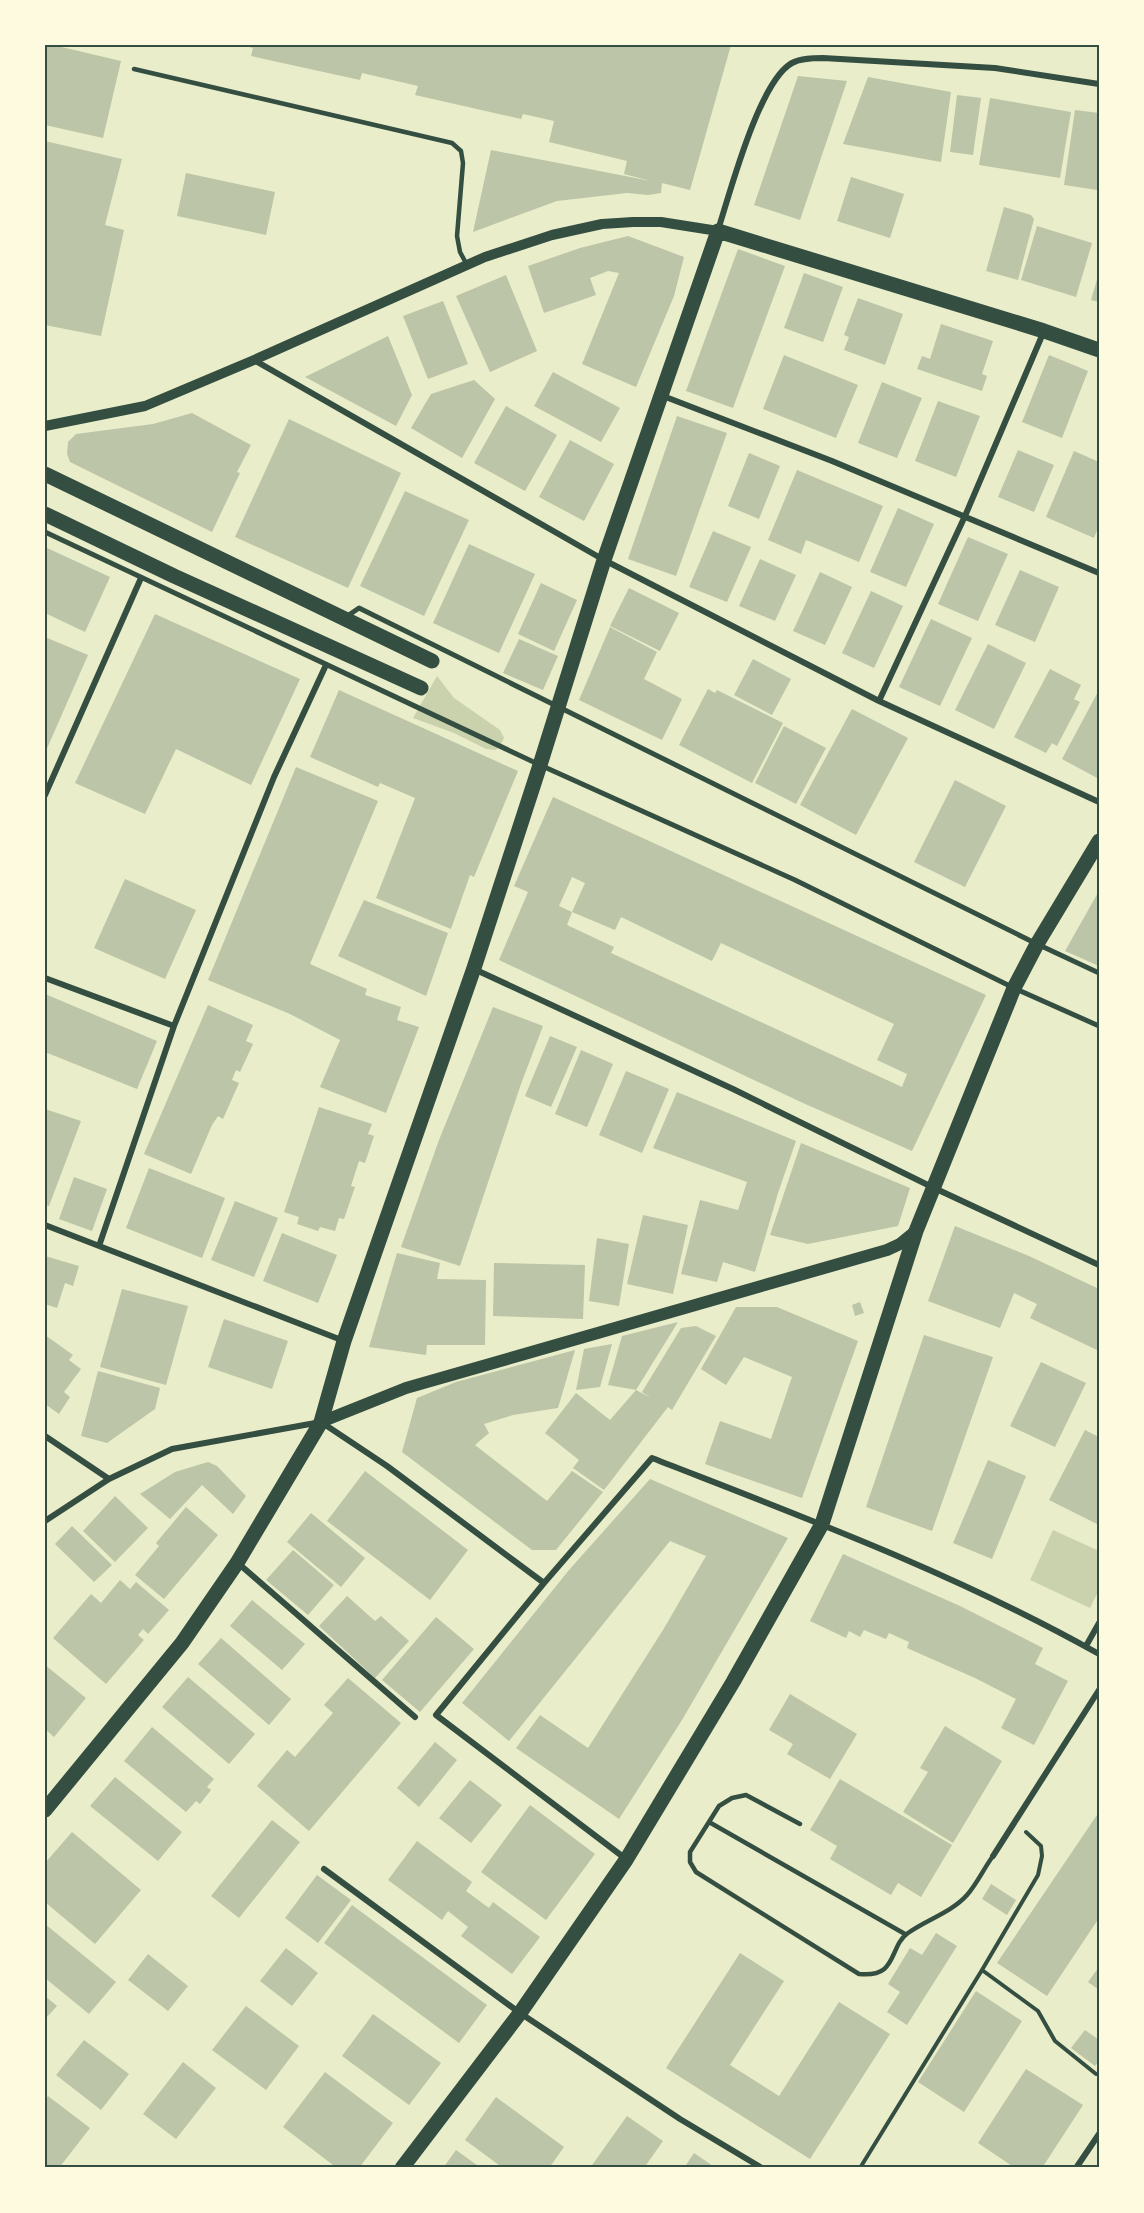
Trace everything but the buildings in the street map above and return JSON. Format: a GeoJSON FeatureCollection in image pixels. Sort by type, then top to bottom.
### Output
{"type":"FeatureCollection","features":[{"type":"Feature","properties":{"kind":"main road"},"geometry":{"type":"LineString","coordinates":[[45,1810],[182,1642],[237,1563],[321,1422],[344,1341],[474,968],[659,395],[718,231],[1099,350]]}},
{"type":"Feature","properties":{"kind":"main road"},"geometry":{"type":"LineString","coordinates":[[45,474],[432,661]]}},
{"type":"Feature","properties":{"kind":"main road"},"geometry":{"type":"LineString","coordinates":[[45,514],[174,576],[421,688]]}},
{"type":"Feature","properties":{"kind":"main road"},"geometry":{"type":"LineString","coordinates":[[402,2168],[520,2013],[626,1860],[733,1682],[822,1524],[932,1186],[1014,988],[1036,944],[1099,841]]}},
{"type":"Feature","properties":{"kind":"main road"},"geometry":{"type":"LineString","coordinates":[[321,1422],[406,1388],[887,1250],[900,1244],[916,1231]]}},
{"type":"Feature","properties":{"kind":"street"},"geometry":{"type":"LineString","coordinates":[[45,426],[145,406],[485,257],[552,235],[603,224],[661,222],[718,231],[751,130],[766,94],[783,70],[792,63],[806,58],[995,68],[1099,84]]}},
{"type":"Feature","properties":{"kind":"street"},"geometry":{"type":"LineString","coordinates":[[879,701],[964,516],[1044,331]]}},
{"type":"Feature","properties":{"kind":"street"},"geometry":{"type":"LineString","coordinates":[[254,360],[604,560],[879,701],[1099,802]]}},
{"type":"Feature","properties":{"kind":"street"},"geometry":{"type":"LineString","coordinates":[[659,395],[832,461],[1099,573]]}},
{"type":"Feature","properties":{"kind":"street"},"geometry":{"type":"LineString","coordinates":[[45,532],[540,765],[795,880],[1014,988],[1099,1026]]}},
{"type":"Feature","properties":{"kind":"street"},"geometry":{"type":"LineString","coordinates":[[45,795],[141,578]]}},
{"type":"Feature","properties":{"kind":"street"},"geometry":{"type":"LineString","coordinates":[[344,619],[359,608],[1036,944],[1099,972]]}},
{"type":"Feature","properties":{"kind":"street"},"geometry":{"type":"LineString","coordinates":[[99,1246],[174,1026],[274,777],[326,664]]}},
{"type":"Feature","properties":{"kind":"street"},"geometry":{"type":"LineString","coordinates":[[474,968],[733,1089],[1099,1265]]}},
{"type":"Feature","properties":{"kind":"street"},"geometry":{"type":"LineString","coordinates":[[45,978],[174,1026]]}},
{"type":"Feature","properties":{"kind":"street"},"geometry":{"type":"LineString","coordinates":[[45,1225],[344,1341]]}},
{"type":"Feature","properties":{"kind":"street"},"geometry":{"type":"LineString","coordinates":[[45,1521],[110,1479],[172,1449],[321,1422],[387,1467],[544,1583]]}},
{"type":"Feature","properties":{"kind":"street"},"geometry":{"type":"LineString","coordinates":[[45,1436],[110,1479]]}},
{"type":"Feature","properties":{"kind":"street"},"geometry":{"type":"LineString","coordinates":[[626,1860],[436,1715],[544,1583],[652,1458],[822,1524],[974,1590],[1099,1654]]}},
{"type":"Feature","properties":{"kind":"street"},"geometry":{"type":"LineString","coordinates":[[237,1563],[415,1717]]}},
{"type":"Feature","properties":{"kind":"street"},"geometry":{"type":"LineString","coordinates":[[1086,1646],[1099,1623]]}},
{"type":"Feature","properties":{"kind":"street"},"geometry":{"type":"LineString","coordinates":[[993,1856],[1099,1690]]}},
{"type":"Feature","properties":{"kind":"street"},"geometry":{"type":"LineString","coordinates":[[324,1869],[520,2013],[680,2119],[762,2168]]}},
{"type":"Feature","properties":{"kind":"street"},"geometry":{"type":"LineString","coordinates":[[1076,2168],[1099,2134]]}},
{"type":"Feature","properties":{"kind":"lane"},"geometry":{"type":"LineString","coordinates":[[134,69],[452,143],[460,151],[463,163],[457,236],[460,252],[466,265]]}},
{"type":"Feature","properties":{"kind":"lane"},"geometry":{"type":"LineString","coordinates":[[800,1824],[746,1795],[732,1798],[719,1806],[690,1852],[690,1863],[696,1872],[859,1974],[873,1976],[888,1966],[905,1934],[966,1896],[993,1856]]}},
{"type":"Feature","properties":{"kind":"lane"},"geometry":{"type":"LineString","coordinates":[[710,1822],[905,1934]]}},
{"type":"Feature","properties":{"kind":"path"},"geometry":{"type":"LineString","coordinates":[[860,2168],[1038,1875],[1041,1866],[1041,1846],[1014,1822]]}},
{"type":"Feature","properties":{"kind":"path"},"geometry":{"type":"LineString","coordinates":[[982,1970],[1038,2011],[1054,2041],[1099,2074]]}},
{"type":"Feature","properties":{"kind":"green space"},"geometry":{"type":"Polygon","coordinates":[[[437,676],[454,698],[500,730],[504,738],[499,748],[486,749],[454,733],[413,718],[437,676]]]}},
{"type":"Feature","properties":{"kind":"green space"},"geometry":{"type":"Polygon","coordinates":[[[1053,1530],[1099,1551],[1099,1590],[1090,1608],[1030,1580],[1053,1530]]]}}]}
